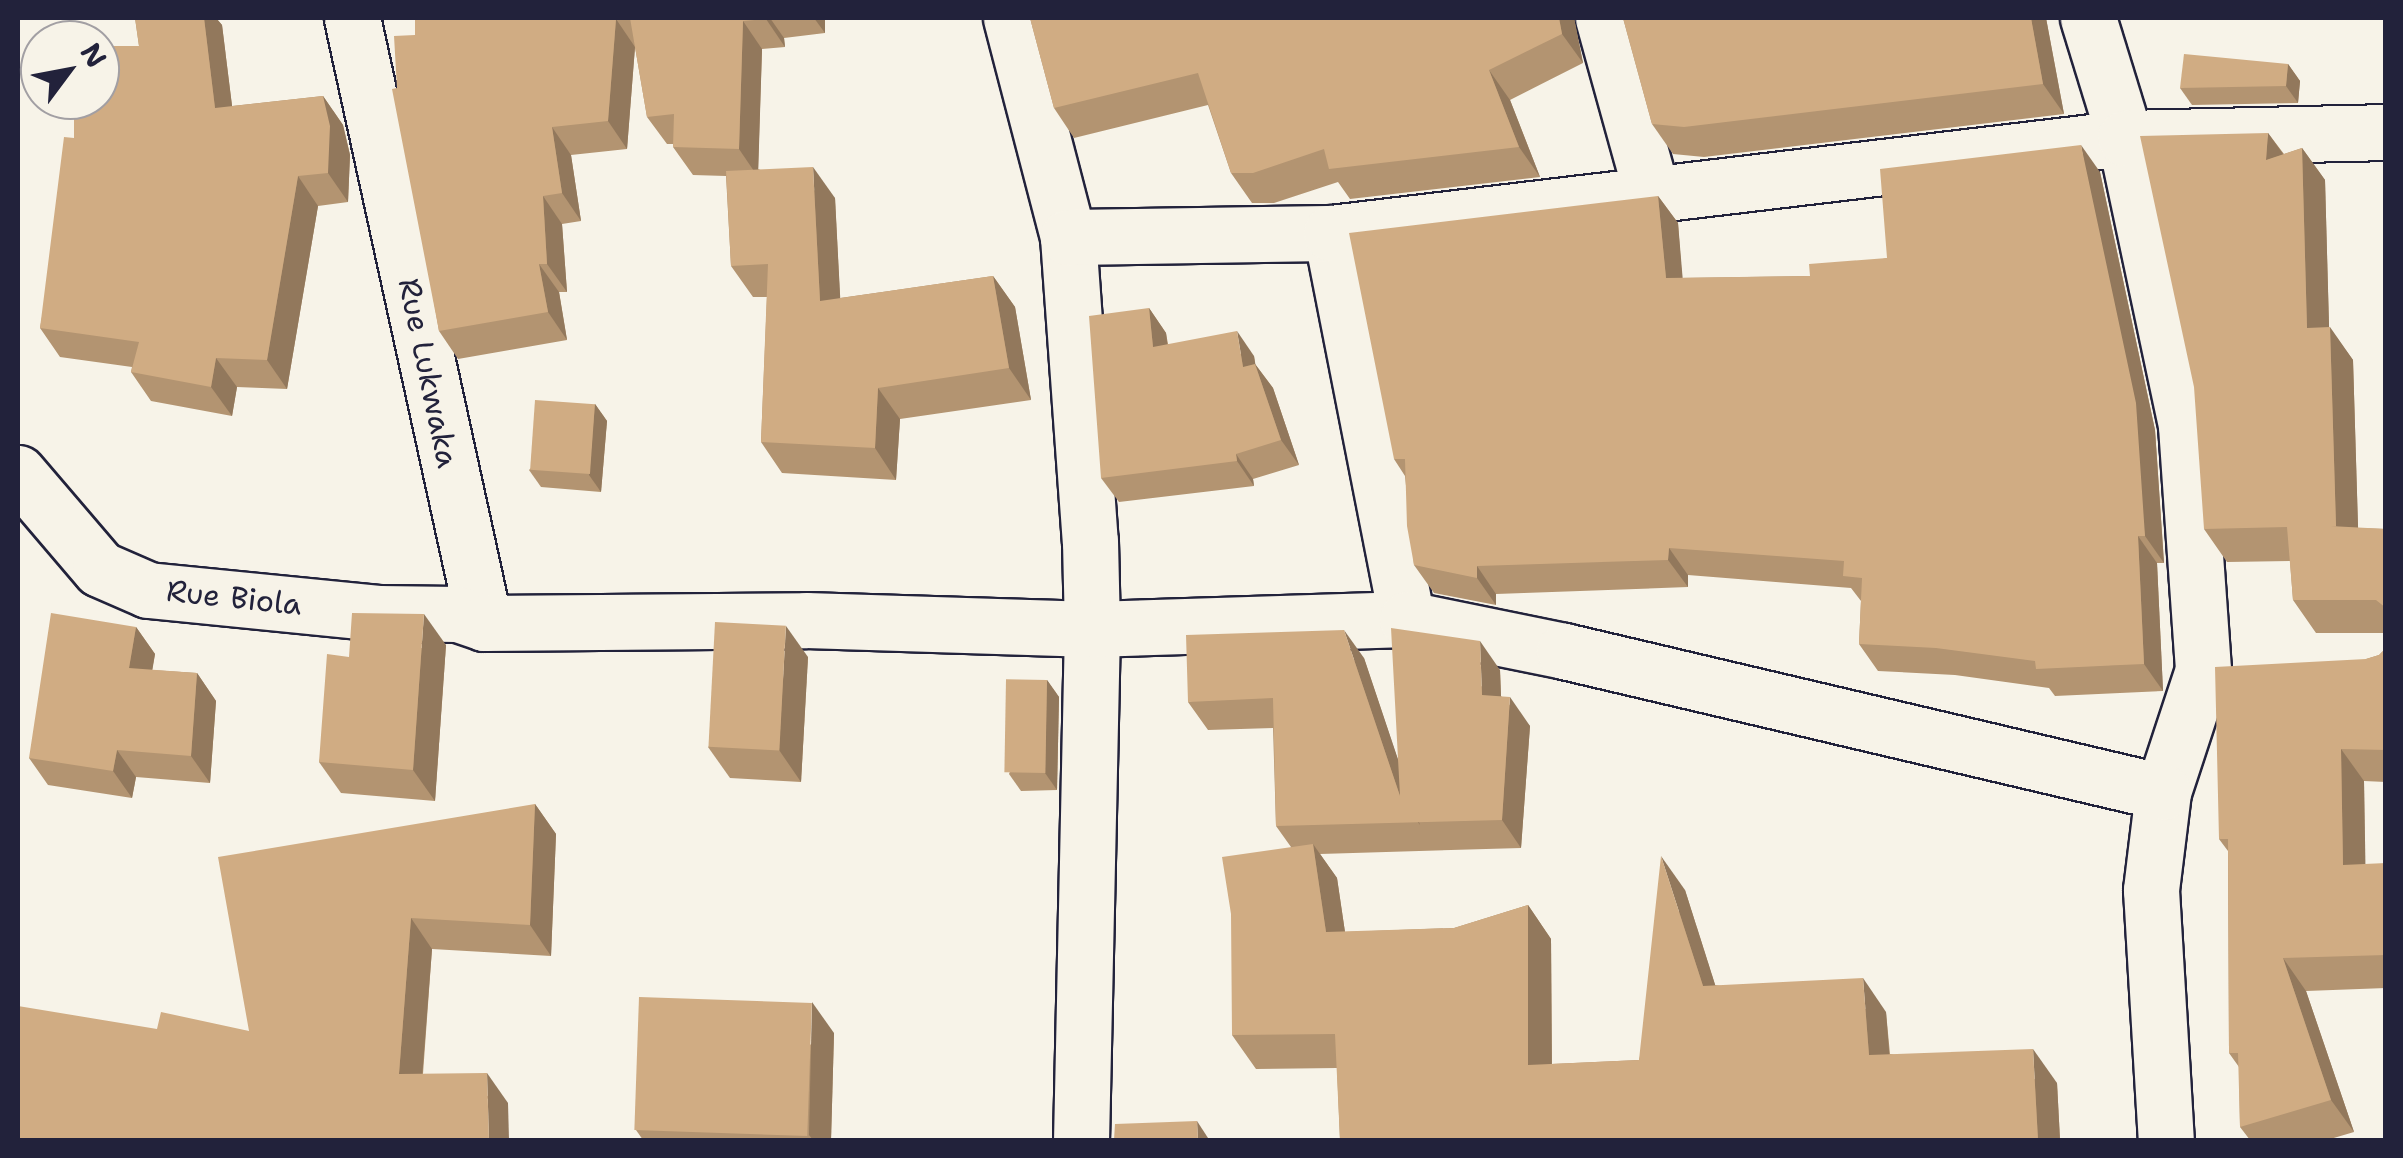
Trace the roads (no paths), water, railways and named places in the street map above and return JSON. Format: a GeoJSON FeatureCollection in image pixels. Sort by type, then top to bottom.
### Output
{"type":"FeatureCollection","features":[{"type":"Feature","properties":{"kind":"street","name":"Rue Lukwaka"},"geometry":{"type":"LineString","coordinates":[[352,18],[484,623]]}},
{"type":"Feature","properties":{"kind":"street"},"geometry":{"type":"LineString","coordinates":[[1011,18],[1068,237],[1092,629],[1081,1140]]}},
{"type":"Feature","properties":{"kind":"street"},"geometry":{"type":"LineString","coordinates":[[1603,18],[1653,198]]}},
{"type":"Feature","properties":{"kind":"street"},"geometry":{"type":"LineString","coordinates":[[2088,18],[2125,138],[2186,426],[2203,670],[2163,792],[2151,890],[2166,1140]]}},
{"type":"Feature","properties":{"kind":"street"},"geometry":{"type":"LineString","coordinates":[[1068,237],[1331,233],[1653,198],[2125,138],[2386,132]]}},
{"type":"Feature","properties":{"kind":"street"},"geometry":{"type":"LineString","coordinates":[[1331,233],[1407,619]]}},
{"type":"Feature","properties":{"kind":"street","name":"Rue Biola"},"geometry":{"type":"LineString","coordinates":[[18,473],[100,569],[148,590],[378,613],[445,613],[484,623]]}},
{"type":"Feature","properties":{"kind":"street"},"geometry":{"type":"LineString","coordinates":[[484,623],[806,620],[1092,629],[1407,619],[2163,792]]}},
{"type":"Feature","properties":{"kind":"street"},"geometry":{"type":"LineString","coordinates":[[2203,670],[2258,668]]}}]}
